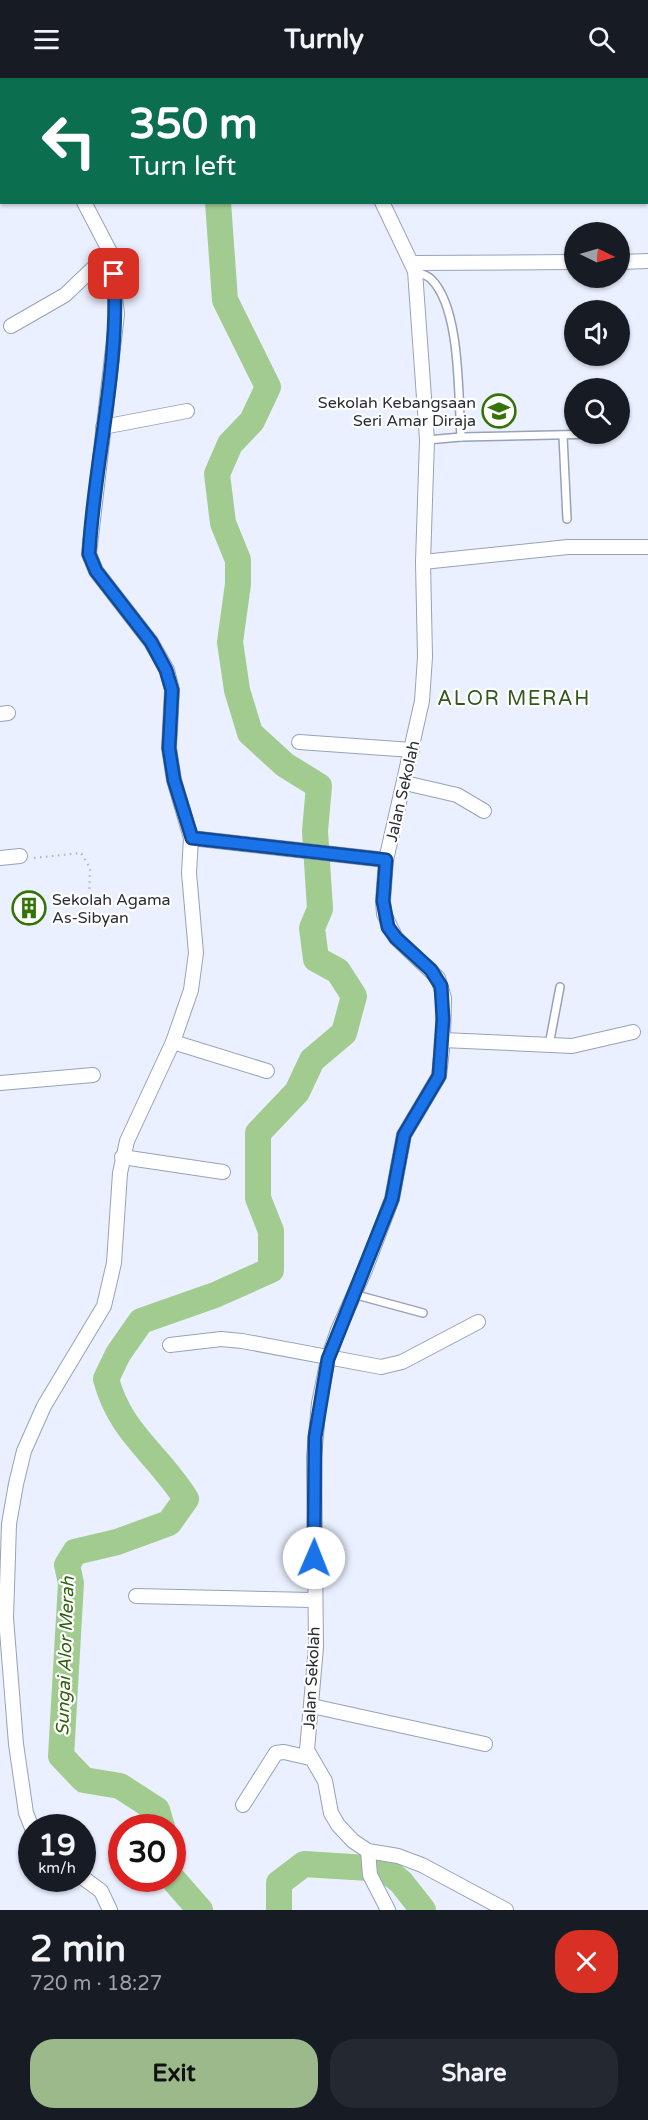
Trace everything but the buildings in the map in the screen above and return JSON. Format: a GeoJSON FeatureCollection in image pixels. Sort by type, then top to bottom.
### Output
{"type":"FeatureCollection","features":[{"type":"Feature","properties":{"kind":"street"},"geometry":{"type":"LineString","coordinates":[[26,1814],[16,1744],[6,1618],[9,1524],[24,1451],[44,1406],[104,1306],[114,1263],[122,1157],[132,1128],[173,1042],[191,990],[195,967],[189,873],[192,838],[174,780],[169,748],[172,690],[166,670],[151,642],[91,562],[90,542],[117,314],[110,252],[85,204]]}},
{"type":"Feature","properties":{"kind":"street","name":"Jalan Sekolah"},"geometry":{"type":"LineString","coordinates":[[310,1758],[307,1739],[316,1647],[313,1600],[315,1437],[328,1359],[392,1199],[404,1135],[439,1076],[444,998],[438,978],[396,938],[384,914],[386,860],[422,701],[425,657],[423,562],[427,440],[413,267],[383,204]]}},
{"type":"Feature","properties":{"kind":"street"},"geometry":{"type":"LineString","coordinates":[[11,326],[64,295],[110,252]]}},
{"type":"Feature","properties":{"kind":"street"},"geometry":{"type":"LineString","coordinates":[[630,262],[648,261]]}},
{"type":"Feature","properties":{"kind":"street"},"geometry":{"type":"LineString","coordinates":[[413,267],[564,262]]}},
{"type":"Feature","properties":{"kind":"street"},"geometry":{"type":"LineString","coordinates":[[103,427],[187,411]]}},
{"type":"Feature","properties":{"kind":"street"},"geometry":{"type":"LineString","coordinates":[[423,562],[568,548],[648,547]]}},
{"type":"Feature","properties":{"kind":"street"},"geometry":{"type":"LineString","coordinates":[[299,742],[412,750]]}},
{"type":"Feature","properties":{"kind":"street"},"geometry":{"type":"LineString","coordinates":[[405,783],[457,795],[484,811]]}},
{"type":"Feature","properties":{"kind":"street"},"geometry":{"type":"LineString","coordinates":[[192,838],[386,860]]}},
{"type":"Feature","properties":{"kind":"street"},"geometry":{"type":"LineString","coordinates":[[0,858],[20,856]]}},
{"type":"Feature","properties":{"kind":"street"},"geometry":{"type":"LineString","coordinates":[[442,1040],[549,1046],[584,1045],[633,1032]]}},
{"type":"Feature","properties":{"kind":"street"},"geometry":{"type":"LineString","coordinates":[[173,1042],[267,1071]]}},
{"type":"Feature","properties":{"kind":"street"},"geometry":{"type":"LineString","coordinates":[[0,1083],[93,1075]]}},
{"type":"Feature","properties":{"kind":"street"},"geometry":{"type":"LineString","coordinates":[[122,1157],[223,1172]]}},
{"type":"Feature","properties":{"kind":"street"},"geometry":{"type":"LineString","coordinates":[[170,1345],[221,1339],[367,1366],[392,1366],[478,1322]]}},
{"type":"Feature","properties":{"kind":"street"},"geometry":{"type":"LineString","coordinates":[[136,1596],[313,1600]]}},
{"type":"Feature","properties":{"kind":"street"},"geometry":{"type":"LineString","coordinates":[[312,1706],[485,1744]]}},
{"type":"Feature","properties":{"kind":"street"},"geometry":{"type":"LineString","coordinates":[[243,1805],[276,1753],[284,1752],[310,1758],[326,1781],[329,1805],[338,1825],[368,1855],[413,1861],[506,1910]]}},
{"type":"Feature","properties":{"kind":"street"},"geometry":{"type":"LineString","coordinates":[[368,1855],[370,1875],[388,1910]]}},
{"type":"Feature","properties":{"kind":"street"},"geometry":{"type":"LineString","coordinates":[[96,1887],[101,1891],[110,1910]]}},
{"type":"Feature","properties":{"kind":"lane"},"geometry":{"type":"LineString","coordinates":[[413,267],[430,277],[446,306],[453,333],[461,437]]}},
{"type":"Feature","properties":{"kind":"lane"},"geometry":{"type":"LineString","coordinates":[[427,440],[461,437],[563,436],[567,519]]}},
{"type":"Feature","properties":{"kind":"lane"},"geometry":{"type":"LineString","coordinates":[[549,1046],[560,987]]}},
{"type":"Feature","properties":{"kind":"lane"},"geometry":{"type":"LineString","coordinates":[[353,1294],[423,1313]]}},
{"type":"Feature","properties":{"kind":"path"},"geometry":{"type":"LineString","coordinates":[[20,856],[39,859],[66,853],[81,853],[90,868],[89,901]]}},
{"type":"Feature","properties":{"kind":"waterway","name":"Sungai Alor Merah"},"geometry":{"type":"LineString","coordinates":[[158,1814],[157,1810],[120,1786],[84,1780],[61,1756],[71,1583],[67,1565],[75,1552],[117,1542],[169,1523],[186,1499],[130,1429],[112,1398],[106,1379],[118,1354],[141,1321],[215,1295],[271,1270],[271,1231],[258,1198],[258,1133],[297,1092],[312,1060],[344,1033],[354,996],[338,971],[316,959],[312,928],[320,909],[315,831],[319,786],[285,765],[250,733],[237,690],[230,642],[238,584],[238,560],[223,523],[217,474],[230,444],[252,421],[268,387],[225,300],[218,204]]}},
{"type":"Feature","properties":{"kind":"waterway","name":"Sungai Alor Merah"},"geometry":{"type":"LineString","coordinates":[[279,1910],[279,1883],[304,1864],[385,1869],[401,1882],[423,1910]]}},
{"type":"Feature","properties":{"kind":"waterway","name":"Sungai Alor Merah"},"geometry":{"type":"LineString","coordinates":[[184,1892],[200,1910]]}},
{"type":"Feature","properties":{"kind":"place","name":"Sekolah Kebangsaan Seri Amar Diraja"},"geometry":{"type":"Point","coordinates":[499,411]}},
{"type":"Feature","properties":{"kind":"place","name":"Sekolah Agama As-Sibyan"},"geometry":{"type":"Point","coordinates":[29,908]}},
{"type":"Feature","properties":{"kind":"district","name":"ALOR MERAH"},"geometry":{"type":"Point","coordinates":[514,698]}},
{"type":"Feature","properties":{"kind":"route"},"geometry":{"type":"LineString","coordinates":[[114,274],[116,335],[107,388],[89,554],[96,571],[151,642],[166,670],[172,690],[169,748],[174,780],[192,838],[386,860],[383,901],[388,927],[396,938],[438,978],[444,998],[439,1076],[407,1127],[392,1199],[328,1359],[315,1437],[314,1558]]}}]}
